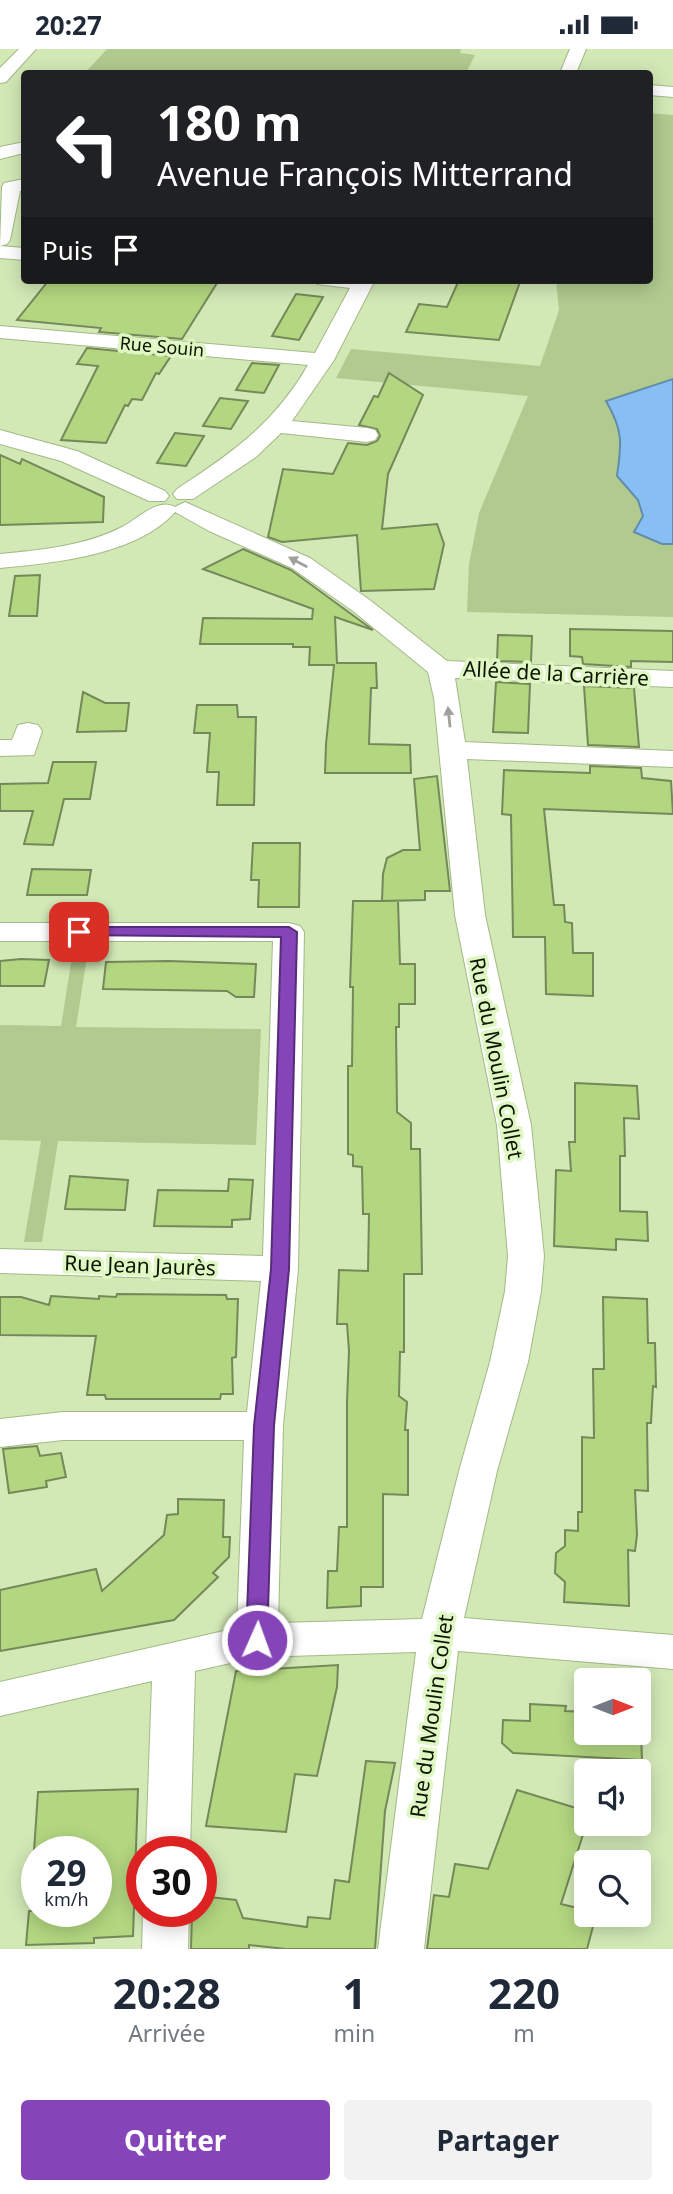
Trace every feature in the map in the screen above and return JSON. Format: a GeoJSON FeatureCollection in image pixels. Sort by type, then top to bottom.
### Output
{"type":"FeatureCollection","features":[{"type":"Feature","properties":{"kind":"street"},"geometry":{"type":"LineString","coordinates":[[0,78],[28,49]]}},
{"type":"Feature","properties":{"kind":"street"},"geometry":{"type":"LineString","coordinates":[[569,70],[578,49]]}},
{"type":"Feature","properties":{"kind":"street"},"geometry":{"type":"LineString","coordinates":[[653,90],[673,92]]}},
{"type":"Feature","properties":{"kind":"street"},"geometry":{"type":"LineString","coordinates":[[0,153],[21,149]]}},
{"type":"Feature","properties":{"kind":"street"},"geometry":{"type":"LineString","coordinates":[[0,240],[3,210],[18,186]]}},
{"type":"Feature","properties":{"kind":"street"},"geometry":{"type":"LineString","coordinates":[[0,252],[21,254]]}},
{"type":"Feature","properties":{"kind":"street"},"geometry":{"type":"LineString","coordinates":[[0,561],[50,557],[93,547],[137,528],[249,451],[304,390],[363,284]]}},
{"type":"Feature","properties":{"kind":"street","name":"Rue Souin"},"geometry":{"type":"LineString","coordinates":[[0,333],[323,360]]}},
{"type":"Feature","properties":{"kind":"street"},"geometry":{"type":"LineString","coordinates":[[274,426],[367,435]]}},
{"type":"Feature","properties":{"kind":"street"},"geometry":{"type":"LineString","coordinates":[[0,437],[69,456],[301,563],[362,605],[440,669]]}},
{"type":"Feature","properties":{"kind":"street","name":"Allée de la Carrière"},"geometry":{"type":"LineString","coordinates":[[440,669],[673,679]]}},
{"type":"Feature","properties":{"kind":"street","name":"Rue du Moulin Collet"},"geometry":{"type":"LineString","coordinates":[[401,1949],[439,1635],[478,1471],[509,1362],[523,1291],[526,1256],[514,1125],[470,915],[446,692],[440,669]]}},
{"type":"Feature","properties":{"kind":"street"},"geometry":{"type":"LineString","coordinates":[[0,748],[24,749],[28,731]]}},
{"type":"Feature","properties":{"kind":"street"},"geometry":{"type":"LineString","coordinates":[[452,750],[673,759]]}},
{"type":"Feature","properties":{"kind":"street"},"geometry":{"type":"LineString","coordinates":[[0,932],[289,932],[280,1269],[264,1426],[257,1640]]}},
{"type":"Feature","properties":{"kind":"street","name":"Rue Jean Jaurès"},"geometry":{"type":"LineString","coordinates":[[0,1261],[280,1269]]}},
{"type":"Feature","properties":{"kind":"street"},"geometry":{"type":"LineString","coordinates":[[0,1433],[63,1426],[264,1426]]}},
{"type":"Feature","properties":{"kind":"street"},"geometry":{"type":"LineString","coordinates":[[0,1699],[257,1640],[471,1634],[673,1652]]}},
{"type":"Feature","properties":{"kind":"street"},"geometry":{"type":"LineString","coordinates":[[168,1836],[174,1661]]}},
{"type":"Feature","properties":{"kind":"street"},"geometry":{"type":"LineString","coordinates":[[165,1949],[166,1927]]}},
{"type":"Feature","properties":{"kind":"green space"},"geometry":{"type":"Polygon","coordinates":[[[107,49],[461,49],[460,53],[475,55],[468,70],[88,70],[107,49]]]}},
{"type":"Feature","properties":{"kind":"green space"},"geometry":{"type":"Polygon","coordinates":[[[653,113],[673,115],[673,379],[606,401],[616,420],[620,437],[617,476],[638,500],[643,516],[662,544],[673,544],[673,617],[467,612],[469,564],[479,513],[528,396],[336,378],[351,349],[540,366],[559,310],[556,284],[653,284],[653,113]]]}},
{"type":"Feature","properties":{"kind":"green space"},"geometry":{"type":"Polygon","coordinates":[[[74,944],[89,944],[76,1027],[261,1029],[256,1145],[58,1141],[42,1242],[24,1242],[41,1141],[0,1140],[0,1025],[61,1026],[74,944]]]}},
{"type":"Feature","properties":{"kind":"water"},"geometry":{"type":"Polygon","coordinates":[[[673,379],[673,544],[662,544],[634,532],[643,516],[638,500],[617,476],[620,437],[616,420],[606,401],[673,379]]]}},
{"type":"Feature","properties":{"kind":"building"},"geometry":{"type":"Polygon","coordinates":[[[46,284],[216,284],[182,339],[99,332],[101,328],[17,320],[46,284]]]}},
{"type":"Feature","properties":{"kind":"building"},"geometry":{"type":"Polygon","coordinates":[[[457,284],[519,284],[499,340],[406,332],[419,304],[447,307],[457,284]]]}},
{"type":"Feature","properties":{"kind":"building"},"geometry":{"type":"Polygon","coordinates":[[[296,294],[323,297],[299,340],[272,336],[296,294]]]}},
{"type":"Feature","properties":{"kind":"building"},"geometry":{"type":"Polygon","coordinates":[[[87,348],[171,356],[159,374],[156,373],[142,400],[132,399],[128,406],[125,405],[106,443],[61,440],[98,366],[77,364],[87,348]]]}},
{"type":"Feature","properties":{"kind":"building"},"geometry":{"type":"Polygon","coordinates":[[[252,363],[279,365],[264,393],[236,390],[252,363]]]}},
{"type":"Feature","properties":{"kind":"building"},"geometry":{"type":"Polygon","coordinates":[[[389,373],[423,395],[388,474],[382,529],[437,524],[444,544],[434,589],[361,591],[357,535],[282,542],[268,537],[283,469],[333,474],[348,443],[367,445],[377,441],[380,436],[377,429],[359,425],[374,396],[378,397],[389,373]]]}},
{"type":"Feature","properties":{"kind":"building"},"geometry":{"type":"Polygon","coordinates":[[[220,398],[248,401],[231,429],[203,426],[220,398]]]}},
{"type":"Feature","properties":{"kind":"building"},"geometry":{"type":"Polygon","coordinates":[[[175,433],[204,436],[186,466],[157,463],[175,433]]]}},
{"type":"Feature","properties":{"kind":"building"},"geometry":{"type":"Polygon","coordinates":[[[0,455],[20,464],[22,459],[104,497],[103,522],[0,525],[0,455]]]}},
{"type":"Feature","properties":{"kind":"building"},"geometry":{"type":"Polygon","coordinates":[[[243,549],[291,570],[373,630],[335,617],[337,663],[376,663],[377,688],[371,688],[369,744],[410,745],[411,773],[325,773],[334,665],[309,665],[310,647],[293,647],[293,644],[200,644],[203,618],[312,619],[313,609],[203,569],[243,549]]]}},
{"type":"Feature","properties":{"kind":"building"},"geometry":{"type":"Polygon","coordinates":[[[40,575],[37,616],[9,616],[15,576],[40,575]]]}},
{"type":"Feature","properties":{"kind":"building"},"geometry":{"type":"Polygon","coordinates":[[[570,629],[673,631],[673,662],[631,661],[631,667],[583,664],[582,657],[570,656],[570,629]]]}},
{"type":"Feature","properties":{"kind":"building"},"geometry":{"type":"Polygon","coordinates":[[[498,635],[532,636],[531,662],[497,661],[498,635]]]}},
{"type":"Feature","properties":{"kind":"building"},"geometry":{"type":"Polygon","coordinates":[[[496,682],[530,684],[528,733],[493,732],[496,682]]]}},
{"type":"Feature","properties":{"kind":"building"},"geometry":{"type":"Polygon","coordinates":[[[584,686],[634,688],[639,747],[588,745],[584,686]]]}},
{"type":"Feature","properties":{"kind":"building"},"geometry":{"type":"Polygon","coordinates":[[[83,692],[105,703],[129,703],[126,731],[77,732],[83,692]]]}},
{"type":"Feature","properties":{"kind":"building"},"geometry":{"type":"Polygon","coordinates":[[[197,705],[237,705],[238,717],[256,717],[254,805],[217,805],[219,772],[207,772],[210,733],[194,733],[197,705]]]}},
{"type":"Feature","properties":{"kind":"building"},"geometry":{"type":"Polygon","coordinates":[[[53,762],[96,762],[90,799],[64,799],[53,845],[24,844],[33,811],[0,811],[0,784],[48,783],[53,762]]]}},
{"type":"Feature","properties":{"kind":"building"},"geometry":{"type":"Polygon","coordinates":[[[590,766],[641,768],[642,778],[671,781],[673,814],[544,809],[554,905],[564,905],[565,922],[572,923],[573,953],[593,953],[593,996],[546,994],[545,937],[513,937],[511,815],[502,814],[504,770],[590,773],[590,766]]]}},
{"type":"Feature","properties":{"kind":"building"},"geometry":{"type":"Polygon","coordinates":[[[437,776],[450,891],[425,891],[425,900],[382,901],[383,874],[387,858],[403,850],[420,850],[414,779],[437,776]]]}},
{"type":"Feature","properties":{"kind":"building"},"geometry":{"type":"Polygon","coordinates":[[[253,843],[300,843],[299,907],[258,907],[259,880],[251,880],[253,843]]]}},
{"type":"Feature","properties":{"kind":"building"},"geometry":{"type":"Polygon","coordinates":[[[32,869],[91,870],[87,895],[27,895],[32,869]]]}},
{"type":"Feature","properties":{"kind":"building"},"geometry":{"type":"Polygon","coordinates":[[[353,901],[398,901],[400,964],[415,964],[415,1004],[399,1004],[399,1027],[396,1027],[397,1112],[411,1123],[411,1149],[420,1149],[422,1274],[404,1274],[404,1352],[400,1352],[399,1396],[407,1402],[405,1430],[408,1430],[408,1495],[383,1494],[383,1587],[361,1587],[361,1606],[327,1608],[328,1571],[337,1571],[339,1527],[347,1527],[349,1351],[347,1324],[337,1324],[339,1270],[368,1271],[369,1214],[363,1214],[362,1167],[353,1166],[353,1155],[348,1154],[348,1066],[352,1066],[353,987],[350,987],[353,901]]]}},
{"type":"Feature","properties":{"kind":"building"},"geometry":{"type":"Polygon","coordinates":[[[49,960],[44,986],[0,986],[0,961],[49,960]]]}},
{"type":"Feature","properties":{"kind":"building"},"geometry":{"type":"Polygon","coordinates":[[[106,962],[256,964],[254,997],[236,997],[227,991],[103,989],[106,962]]]}},
{"type":"Feature","properties":{"kind":"building"},"geometry":{"type":"Polygon","coordinates":[[[575,1083],[637,1086],[639,1119],[624,1118],[625,1156],[620,1156],[620,1211],[647,1212],[648,1241],[616,1239],[616,1250],[554,1246],[556,1170],[571,1171],[569,1142],[575,1142],[575,1083]]]}},
{"type":"Feature","properties":{"kind":"building"},"geometry":{"type":"Polygon","coordinates":[[[70,1176],[128,1180],[125,1210],[65,1209],[70,1176]]]}},
{"type":"Feature","properties":{"kind":"building"},"geometry":{"type":"Polygon","coordinates":[[[229,1179],[253,1180],[250,1219],[232,1220],[232,1227],[154,1226],[158,1190],[228,1191],[229,1179]]]}},
{"type":"Feature","properties":{"kind":"building"},"geometry":{"type":"Polygon","coordinates":[[[117,1294],[226,1295],[227,1299],[238,1299],[236,1357],[232,1358],[233,1394],[221,1394],[220,1399],[106,1399],[105,1395],[87,1395],[96,1336],[0,1335],[0,1297],[21,1297],[49,1305],[51,1296],[99,1299],[99,1296],[116,1297],[117,1294]]]}},
{"type":"Feature","properties":{"kind":"building"},"geometry":{"type":"Polygon","coordinates":[[[603,1297],[647,1299],[648,1343],[655,1343],[656,1387],[653,1386],[651,1423],[647,1423],[648,1491],[635,1490],[637,1535],[635,1551],[628,1550],[629,1606],[564,1602],[565,1582],[555,1573],[556,1553],[565,1546],[565,1530],[578,1531],[578,1512],[582,1512],[582,1437],[594,1438],[593,1369],[604,1369],[603,1297]]]}},
{"type":"Feature","properties":{"kind":"building"},"geometry":{"type":"Polygon","coordinates":[[[37,1446],[40,1456],[61,1453],[66,1477],[46,1481],[47,1487],[9,1493],[3,1449],[37,1446]]]}},
{"type":"Feature","properties":{"kind":"building"},"geometry":{"type":"Polygon","coordinates":[[[178,1499],[224,1500],[223,1537],[230,1537],[229,1557],[213,1573],[218,1577],[174,1620],[0,1651],[0,1590],[96,1569],[102,1591],[164,1535],[167,1515],[178,1514],[178,1499]]]}},
{"type":"Feature","properties":{"kind":"building"},"geometry":{"type":"Polygon","coordinates":[[[338,1665],[337,1687],[317,1776],[295,1774],[286,1832],[206,1826],[236,1671],[338,1665]]]}},
{"type":"Feature","properties":{"kind":"building"},"geometry":{"type":"Polygon","coordinates":[[[530,1704],[566,1706],[565,1711],[574,1711],[574,1745],[641,1745],[642,1759],[513,1753],[502,1743],[503,1720],[530,1721],[530,1704]]]}},
{"type":"Feature","properties":{"kind":"building"},"geometry":{"type":"Polygon","coordinates":[[[366,1761],[395,1763],[385,1811],[375,1949],[286,1949],[249,1945],[249,1949],[191,1949],[192,1927],[217,1927],[217,1898],[236,1900],[243,1918],[307,1927],[308,1917],[330,1919],[335,1880],[349,1882],[366,1761]]]}},
{"type":"Feature","properties":{"kind":"building"},"geometry":{"type":"Polygon","coordinates":[[[138,1789],[136,1836],[126,1836],[126,1927],[133,1927],[133,1936],[94,1938],[94,1943],[26,1945],[28,1927],[112,1927],[112,1836],[35,1836],[38,1792],[138,1789]]]}},
{"type":"Feature","properties":{"kind":"building"},"geometry":{"type":"Polygon","coordinates":[[[517,1790],[574,1807],[574,1836],[583,1836],[578,1850],[574,1850],[574,1863],[561,1904],[574,1907],[574,1927],[593,1927],[587,1949],[427,1949],[434,1895],[449,1897],[455,1864],[488,1869],[517,1790]]]}},
{"type":"Feature","properties":{"kind":"route"},"geometry":{"type":"LineString","coordinates":[[79,932],[289,932],[280,1269],[264,1426],[257,1640]]}}]}
